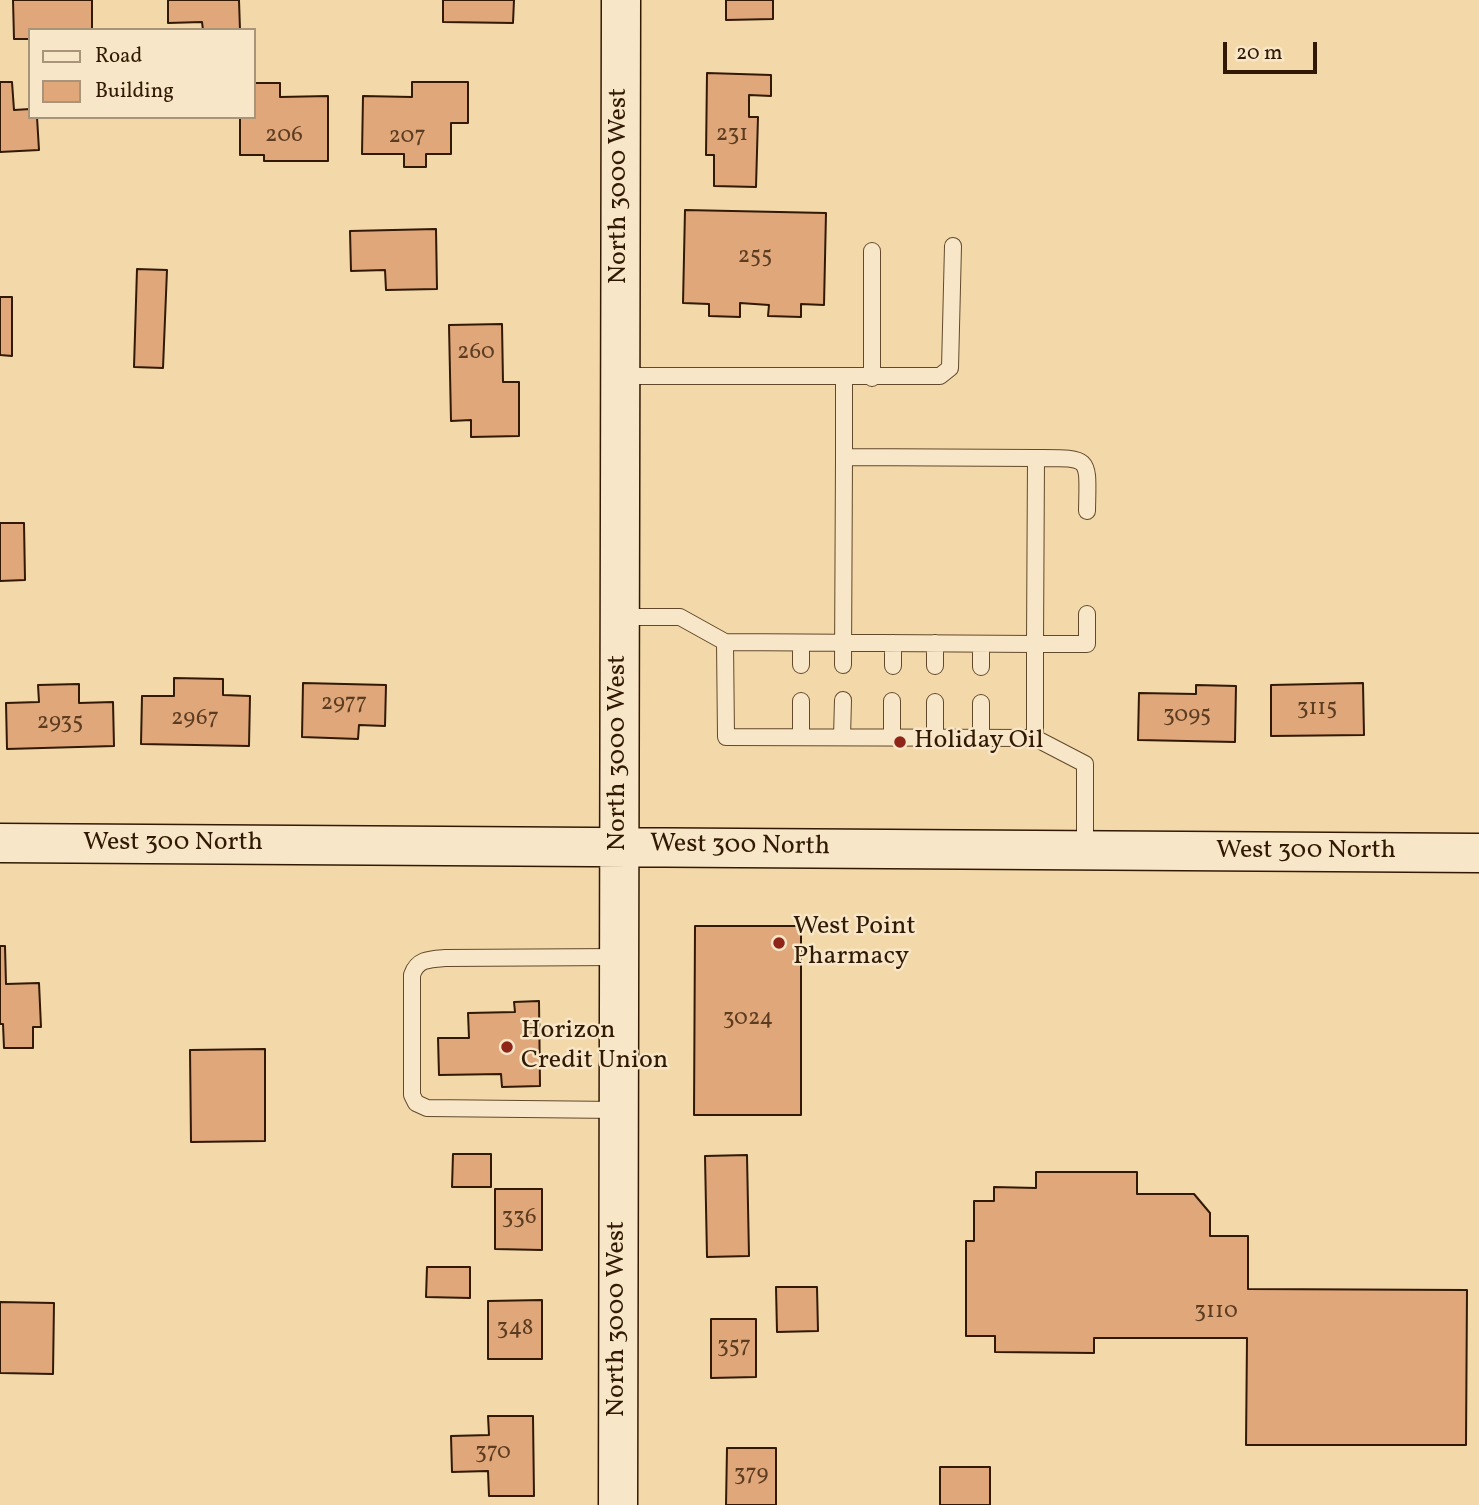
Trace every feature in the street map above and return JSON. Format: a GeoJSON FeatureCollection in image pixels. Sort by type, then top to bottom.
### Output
{"type":"FeatureCollection","features":[{"type":"Feature","properties":{"kind":"main road","name":"North 3000 West"},"geometry":{"type":"LineString","coordinates":[[618,1505],[621,0]]}},
{"type":"Feature","properties":{"kind":"main road","name":"West 300 North"},"geometry":{"type":"LineString","coordinates":[[0,843],[1479,853]]}},
{"type":"Feature","properties":{"kind":"lane"},"geometry":{"type":"LineString","coordinates":[[620,376],[940,376],[950,368],[953,246]]}},
{"type":"Feature","properties":{"kind":"lane"},"geometry":{"type":"LineString","coordinates":[[872,378],[873,251]]}},
{"type":"Feature","properties":{"kind":"lane"},"geometry":{"type":"LineString","coordinates":[[843,665],[844,378]]}},
{"type":"Feature","properties":{"kind":"lane"},"geometry":{"type":"LineString","coordinates":[[844,457],[1075,458],[1084,463],[1088,473],[1087,511]]}},
{"type":"Feature","properties":{"kind":"lane"},"geometry":{"type":"LineString","coordinates":[[1035,738],[1036,458]]}},
{"type":"Feature","properties":{"kind":"lane"},"geometry":{"type":"LineString","coordinates":[[620,617],[680,617],[725,642],[1087,644],[1087,614]]}},
{"type":"Feature","properties":{"kind":"lane"},"geometry":{"type":"LineString","coordinates":[[725,642],[726,737],[1035,738],[1085,764],[1085,850]]}},
{"type":"Feature","properties":{"kind":"lane"},"geometry":{"type":"LineString","coordinates":[[801,643],[801,665]]}},
{"type":"Feature","properties":{"kind":"lane"},"geometry":{"type":"LineString","coordinates":[[893,643],[893,666]]}},
{"type":"Feature","properties":{"kind":"lane"},"geometry":{"type":"LineString","coordinates":[[935,643],[935,666]]}},
{"type":"Feature","properties":{"kind":"lane"},"geometry":{"type":"LineString","coordinates":[[981,644],[981,667]]}},
{"type":"Feature","properties":{"kind":"lane"},"geometry":{"type":"LineString","coordinates":[[801,701],[801,737]]}},
{"type":"Feature","properties":{"kind":"lane"},"geometry":{"type":"LineString","coordinates":[[842,737],[843,701]]}},
{"type":"Feature","properties":{"kind":"lane"},"geometry":{"type":"LineString","coordinates":[[892,701],[892,737]]}},
{"type":"Feature","properties":{"kind":"lane"},"geometry":{"type":"LineString","coordinates":[[934,738],[935,702]]}},
{"type":"Feature","properties":{"kind":"lane"},"geometry":{"type":"LineString","coordinates":[[981,703],[981,738]]}},
{"type":"Feature","properties":{"kind":"lane"},"geometry":{"type":"LineString","coordinates":[[618,957],[428,959],[414,967],[412,975],[412,1096],[416,1103],[428,1108],[618,1110]]}},
{"type":"Feature","properties":{"kind":"building"},"geometry":{"type":"Polygon","coordinates":[[[13,0],[92,0],[92,28],[28,28],[28,39],[14,39],[13,0]]]}},
{"type":"Feature","properties":{"kind":"building"},"geometry":{"type":"Polygon","coordinates":[[[168,0],[239,0],[240,28],[203,28],[202,22],[168,23],[168,0]]]}},
{"type":"Feature","properties":{"kind":"building"},"geometry":{"type":"Polygon","coordinates":[[[443,0],[514,0],[513,23],[443,22],[443,0]]]}},
{"type":"Feature","properties":{"kind":"building"},"geometry":{"type":"Polygon","coordinates":[[[726,0],[773,0],[773,19],[726,20],[726,0]]]}},
{"type":"Feature","properties":{"kind":"building"},"geometry":{"type":"Polygon","coordinates":[[[707,73],[771,75],[771,96],[749,95],[749,117],[758,117],[756,187],[714,186],[714,155],[706,155],[707,73]]]}},
{"type":"Feature","properties":{"kind":"building"},"geometry":{"type":"Polygon","coordinates":[[[0,82],[12,82],[14,110],[28,109],[28,119],[37,119],[39,150],[0,152],[0,82]]]}},
{"type":"Feature","properties":{"kind":"building"},"geometry":{"type":"Polygon","coordinates":[[[412,82],[468,82],[468,123],[451,123],[451,154],[426,154],[426,167],[404,167],[404,154],[362,154],[363,96],[412,97],[412,82]]]}},
{"type":"Feature","properties":{"kind":"building"},"geometry":{"type":"Polygon","coordinates":[[[256,83],[280,83],[280,97],[328,96],[328,161],[264,161],[264,155],[240,155],[240,119],[256,119],[256,83]]]}},
{"type":"Feature","properties":{"kind":"building"},"geometry":{"type":"Polygon","coordinates":[[[685,210],[826,213],[824,305],[801,304],[801,317],[768,316],[769,305],[740,303],[740,317],[709,316],[709,304],[683,303],[685,210]]]}},
{"type":"Feature","properties":{"kind":"building"},"geometry":{"type":"Polygon","coordinates":[[[436,229],[437,289],[386,290],[385,270],[351,271],[350,231],[436,229]]]}},
{"type":"Feature","properties":{"kind":"building"},"geometry":{"type":"Polygon","coordinates":[[[137,269],[167,270],[163,368],[134,367],[137,269]]]}},
{"type":"Feature","properties":{"kind":"building"},"geometry":{"type":"Polygon","coordinates":[[[0,297],[12,297],[12,356],[0,355],[0,297]]]}},
{"type":"Feature","properties":{"kind":"building"},"geometry":{"type":"Polygon","coordinates":[[[502,324],[503,382],[519,382],[519,436],[471,437],[471,420],[451,421],[449,325],[502,324]]]}},
{"type":"Feature","properties":{"kind":"building"},"geometry":{"type":"Polygon","coordinates":[[[0,523],[24,523],[25,580],[0,581],[0,523]]]}},
{"type":"Feature","properties":{"kind":"building"},"geometry":{"type":"Polygon","coordinates":[[[174,678],[223,679],[223,695],[250,696],[249,746],[141,744],[142,696],[174,696],[174,678]]]}},
{"type":"Feature","properties":{"kind":"building"},"geometry":{"type":"Polygon","coordinates":[[[303,683],[386,685],[385,726],[359,725],[358,739],[302,737],[303,683]]]}},
{"type":"Feature","properties":{"kind":"building"},"geometry":{"type":"Polygon","coordinates":[[[1363,683],[1364,735],[1271,736],[1271,685],[1363,683]]]}},
{"type":"Feature","properties":{"kind":"building"},"geometry":{"type":"Polygon","coordinates":[[[79,684],[79,703],[113,702],[114,746],[7,749],[6,703],[39,702],[38,685],[79,684]]]}},
{"type":"Feature","properties":{"kind":"building"},"geometry":{"type":"Polygon","coordinates":[[[1196,685],[1236,686],[1235,742],[1138,740],[1139,693],[1196,694],[1196,685]]]}},
{"type":"Feature","properties":{"kind":"building"},"geometry":{"type":"Polygon","coordinates":[[[695,926],[801,926],[801,1115],[694,1115],[695,926]]]}},
{"type":"Feature","properties":{"kind":"building"},"geometry":{"type":"Polygon","coordinates":[[[0,946],[5,946],[6,984],[39,983],[41,1027],[33,1027],[33,1048],[4,1048],[3,1024],[0,1024],[0,946]]]}},
{"type":"Feature","properties":{"kind":"building"},"geometry":{"type":"Polygon","coordinates":[[[539,1001],[540,1086],[502,1087],[501,1074],[439,1075],[438,1038],[469,1038],[468,1013],[515,1012],[514,1002],[539,1001]]]}},
{"type":"Feature","properties":{"kind":"building"},"geometry":{"type":"Polygon","coordinates":[[[265,1049],[265,1141],[191,1142],[190,1050],[265,1049]]]}},
{"type":"Feature","properties":{"kind":"building"},"geometry":{"type":"Polygon","coordinates":[[[453,1154],[491,1154],[491,1187],[452,1187],[453,1154]]]}},
{"type":"Feature","properties":{"kind":"building"},"geometry":{"type":"Polygon","coordinates":[[[747,1155],[749,1256],[707,1257],[705,1156],[747,1155]]]}},
{"type":"Feature","properties":{"kind":"building"},"geometry":{"type":"Polygon","coordinates":[[[1036,1172],[1137,1172],[1137,1194],[1194,1194],[1210,1213],[1210,1236],[1248,1236],[1248,1289],[1467,1290],[1466,1445],[1246,1445],[1247,1338],[1094,1338],[1094,1353],[995,1352],[995,1336],[966,1336],[966,1241],[974,1241],[974,1201],[994,1201],[994,1187],[1036,1188],[1036,1172]]]}},
{"type":"Feature","properties":{"kind":"building"},"geometry":{"type":"Polygon","coordinates":[[[495,1189],[542,1189],[542,1250],[495,1249],[495,1189]]]}},
{"type":"Feature","properties":{"kind":"building"},"geometry":{"type":"Polygon","coordinates":[[[427,1267],[470,1267],[470,1298],[426,1297],[427,1267]]]}},
{"type":"Feature","properties":{"kind":"building"},"geometry":{"type":"Polygon","coordinates":[[[776,1287],[817,1287],[818,1331],[777,1332],[776,1287]]]}},
{"type":"Feature","properties":{"kind":"building"},"geometry":{"type":"Polygon","coordinates":[[[542,1300],[542,1359],[488,1359],[488,1301],[542,1300]]]}},
{"type":"Feature","properties":{"kind":"building"},"geometry":{"type":"Polygon","coordinates":[[[0,1302],[54,1303],[53,1374],[0,1373],[0,1302]]]}},
{"type":"Feature","properties":{"kind":"building"},"geometry":{"type":"Polygon","coordinates":[[[711,1319],[756,1319],[756,1377],[711,1378],[711,1319]]]}},
{"type":"Feature","properties":{"kind":"building"},"geometry":{"type":"Polygon","coordinates":[[[488,1416],[533,1416],[534,1496],[489,1496],[488,1471],[452,1472],[451,1436],[489,1435],[488,1416]]]}},
{"type":"Feature","properties":{"kind":"building"},"geometry":{"type":"Polygon","coordinates":[[[727,1448],[776,1448],[776,1505],[726,1505],[727,1448]]]}},
{"type":"Feature","properties":{"kind":"building"},"geometry":{"type":"Polygon","coordinates":[[[940,1467],[990,1467],[990,1505],[940,1505],[940,1467]]]}},
{"type":"Feature","properties":{"kind":"place","name":"Holiday Oil"},"geometry":{"type":"Point","coordinates":[900,742]}},
{"type":"Feature","properties":{"kind":"place","name":"West Point Pharmacy"},"geometry":{"type":"Point","coordinates":[779,943]}},
{"type":"Feature","properties":{"kind":"place","name":"Horizon Credit Union"},"geometry":{"type":"Point","coordinates":[507,1047]}}]}
